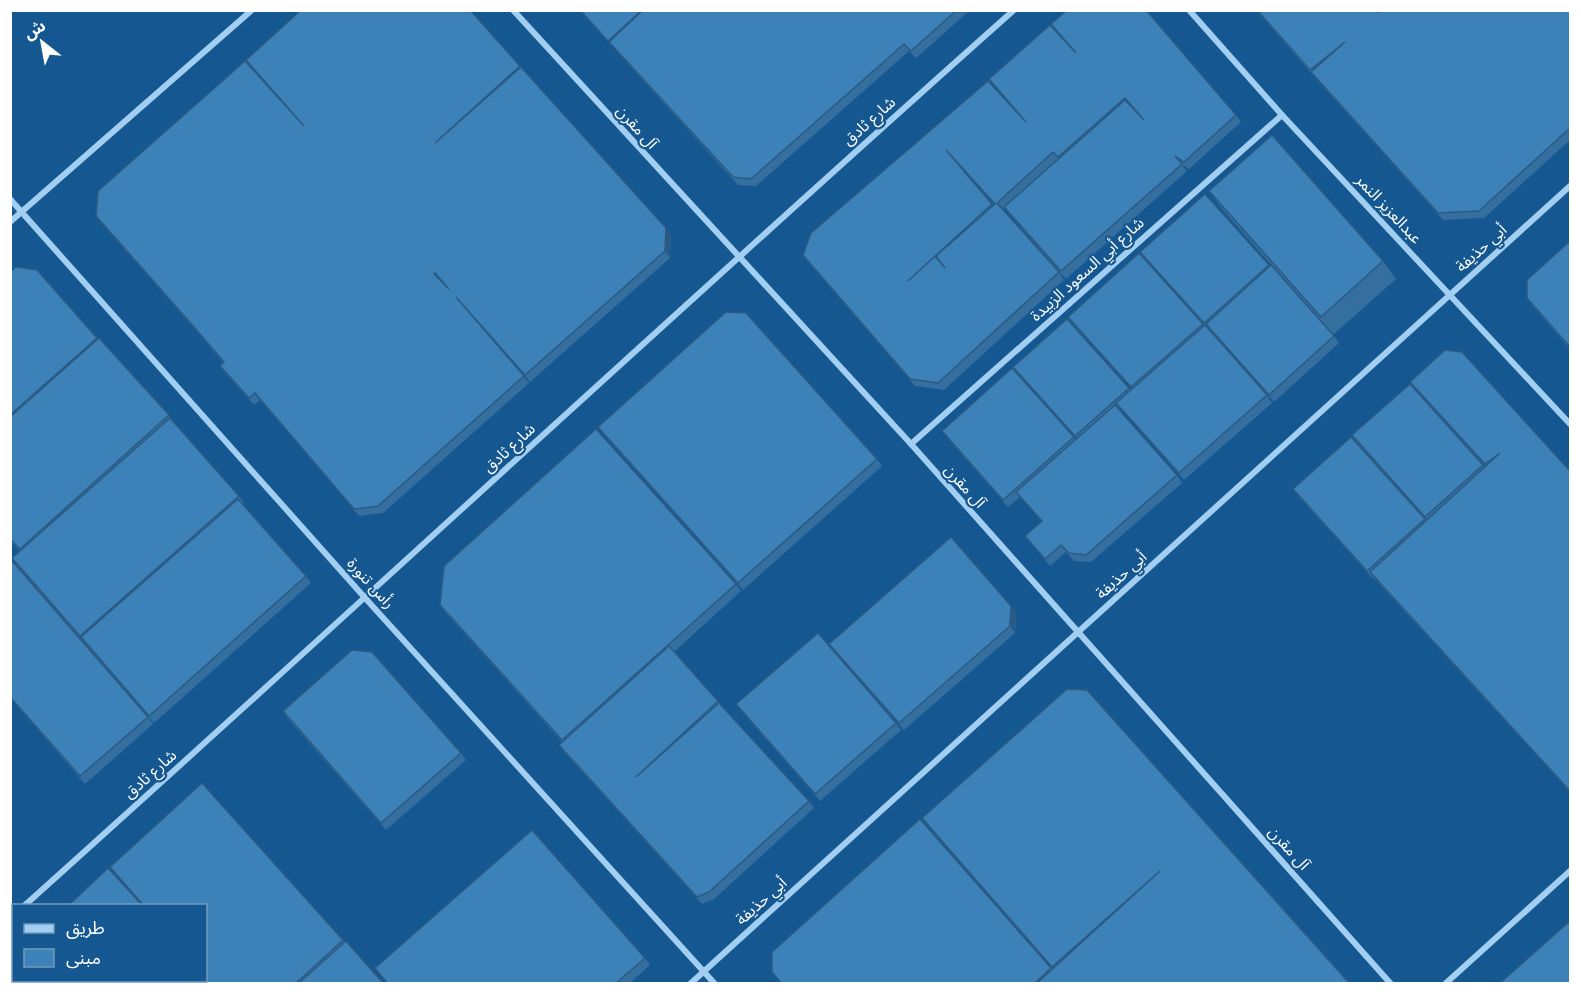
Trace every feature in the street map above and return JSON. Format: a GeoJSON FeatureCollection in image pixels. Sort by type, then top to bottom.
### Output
{"type":"FeatureCollection","features":[{"type":"Feature","properties":{"kind":"street"},"geometry":{"type":"LineString","coordinates":[[10,222],[252,10]]}},
{"type":"Feature","properties":{"kind":"street","name":"آل مقرن"},"geometry":{"type":"LineString","coordinates":[[513,10],[737,257],[911,444],[1391,984]]}},
{"type":"Feature","properties":{"kind":"street","name":"شارع ثادق"},"geometry":{"type":"LineString","coordinates":[[26,904],[366,599],[737,257],[1014,10]]}},
{"type":"Feature","properties":{"kind":"street","name":"عبدالعزيز النمر"},"geometry":{"type":"LineString","coordinates":[[1189,10],[1282,115],[1570,424]]}},
{"type":"Feature","properties":{"kind":"street","name":"شارع أبي السعود الزبيدة"},"geometry":{"type":"LineString","coordinates":[[911,444],[1282,115]]}},
{"type":"Feature","properties":{"kind":"street","name":"أبي حذيفة"},"geometry":{"type":"LineString","coordinates":[[690,984],[1570,186]]}},
{"type":"Feature","properties":{"kind":"street","name":"رأس تنورة"},"geometry":{"type":"LineString","coordinates":[[10,199],[366,599],[715,984]]}},
{"type":"Feature","properties":{"kind":"street"},"geometry":{"type":"LineString","coordinates":[[1445,984],[1570,871]]}},
{"type":"Feature","properties":{"kind":"building"},"geometry":{"type":"Polygon","coordinates":[[[301,10],[470,10],[520,66],[435,143],[521,67],[666,228],[665,251],[525,375],[456,297],[524,376],[378,506],[354,509],[255,393],[249,398],[220,366],[224,362],[96,216],[98,191],[245,61],[304,126],[246,60],[301,10]]]}},
{"type":"Feature","properties":{"kind":"building"},"geometry":{"type":"Polygon","coordinates":[[[580,10],[642,10],[608,41],[580,10]]]}},
{"type":"Feature","properties":{"kind":"building"},"geometry":{"type":"Polygon","coordinates":[[[643,10],[957,10],[911,51],[904,44],[751,179],[733,177],[609,42],[643,10]]]}},
{"type":"Feature","properties":{"kind":"building"},"geometry":{"type":"Polygon","coordinates":[[[1067,10],[1146,10],[1236,115],[1184,162],[1175,156],[1182,164],[1061,271],[1004,207],[1125,100],[1144,120],[1125,98],[1058,157],[1053,152],[997,203],[1059,272],[938,383],[910,379],[803,255],[811,233],[988,81],[1026,122],[989,79],[1050,25],[1076,53],[1051,24],[1067,10]],[[946,150],[992,204],[935,256],[945,268],[936,256],[995,204],[946,150]]]}},
{"type":"Feature","properties":{"kind":"building"},"geometry":{"type":"Polygon","coordinates":[[[1257,10],[1377,10],[1378,12],[1379,10],[1570,10],[1570,128],[1479,211],[1438,213],[1311,72],[1345,42],[1310,70],[1257,10]]]}},
{"type":"Feature","properties":{"kind":"building"},"geometry":{"type":"Polygon","coordinates":[[[1272,135],[1383,261],[1321,317],[1209,191],[1272,135]]]}},
{"type":"Feature","properties":{"kind":"building"},"geometry":{"type":"Polygon","coordinates":[[[1205,194],[1269,265],[1204,323],[1140,252],[1205,194]]]}},
{"type":"Feature","properties":{"kind":"building"},"geometry":{"type":"Polygon","coordinates":[[[1570,241],[1570,347],[1527,298],[1527,280],[1570,241]]]}},
{"type":"Feature","properties":{"kind":"building"},"geometry":{"type":"Polygon","coordinates":[[[1139,253],[1203,324],[1131,387],[1068,317],[1139,253]]]}},
{"type":"Feature","properties":{"kind":"building"},"geometry":{"type":"Polygon","coordinates":[[[1271,265],[1334,336],[1269,395],[1206,324],[1271,265]]]}},
{"type":"Feature","properties":{"kind":"building"},"geometry":{"type":"Polygon","coordinates":[[[16,267],[37,270],[97,338],[10,415],[10,272],[16,267]]]}},
{"type":"Feature","properties":{"kind":"building"},"geometry":{"type":"Polygon","coordinates":[[[726,312],[746,313],[877,459],[738,583],[598,427],[726,312]]]}},
{"type":"Feature","properties":{"kind":"building"},"geometry":{"type":"Polygon","coordinates":[[[1067,319],[1129,388],[1075,436],[1013,367],[1067,319]]]}},
{"type":"Feature","properties":{"kind":"building"},"geometry":{"type":"Polygon","coordinates":[[[1205,325],[1267,395],[1179,473],[1116,403],[1205,325]]]}},
{"type":"Feature","properties":{"kind":"building"},"geometry":{"type":"Polygon","coordinates":[[[99,338],[169,415],[20,549],[10,539],[10,417],[99,338]]]}},
{"type":"Feature","properties":{"kind":"building"},"geometry":{"type":"Polygon","coordinates":[[[1445,350],[1462,352],[1570,471],[1570,791],[1370,572],[1500,453],[1485,464],[1410,382],[1445,350]]]}},
{"type":"Feature","properties":{"kind":"building"},"geometry":{"type":"Polygon","coordinates":[[[1012,368],[1074,437],[1003,500],[942,431],[1012,368]]]}},
{"type":"Feature","properties":{"kind":"building"},"geometry":{"type":"Polygon","coordinates":[[[1410,384],[1483,465],[1425,517],[1352,435],[1410,384]]]}},
{"type":"Feature","properties":{"kind":"building"},"geometry":{"type":"Polygon","coordinates":[[[1115,405],[1177,475],[1086,555],[1069,553],[1061,545],[1045,559],[1025,536],[1042,521],[1016,492],[1115,405]]]}},
{"type":"Feature","properties":{"kind":"building"},"geometry":{"type":"Polygon","coordinates":[[[170,418],[239,496],[80,636],[12,558],[170,418]]]}},
{"type":"Feature","properties":{"kind":"building"},"geometry":{"type":"Polygon","coordinates":[[[596,429],[736,584],[562,740],[440,605],[444,566],[596,429]]]}},
{"type":"Feature","properties":{"kind":"building"},"geometry":{"type":"Polygon","coordinates":[[[1351,437],[1425,519],[1367,571],[1293,489],[1351,437]]]}},
{"type":"Feature","properties":{"kind":"building"},"geometry":{"type":"Polygon","coordinates":[[[238,499],[306,576],[149,716],[81,637],[238,499]]]}},
{"type":"Feature","properties":{"kind":"building"},"geometry":{"type":"Polygon","coordinates":[[[951,537],[1011,606],[1010,626],[899,723],[829,644],[951,537]]]}},
{"type":"Feature","properties":{"kind":"building"},"geometry":{"type":"Polygon","coordinates":[[[13,562],[148,717],[80,776],[10,697],[10,564],[13,562]]]}},
{"type":"Feature","properties":{"kind":"building"},"geometry":{"type":"Polygon","coordinates":[[[818,633],[896,723],[815,794],[736,704],[818,633]]]}},
{"type":"Feature","properties":{"kind":"building"},"geometry":{"type":"Polygon","coordinates":[[[669,646],[718,701],[636,777],[719,703],[809,801],[709,892],[697,897],[559,745],[669,646]]]}},
{"type":"Feature","properties":{"kind":"building"},"geometry":{"type":"Polygon","coordinates":[[[352,650],[372,652],[461,753],[381,823],[283,711],[352,650]]]}},
{"type":"Feature","properties":{"kind":"building"},"geometry":{"type":"Polygon","coordinates":[[[1067,689],[1087,690],[1350,984],[1036,984],[1160,871],[1052,967],[922,818],[1067,689]]]}},
{"type":"Feature","properties":{"kind":"building"},"geometry":{"type":"Polygon","coordinates":[[[202,783],[343,940],[295,984],[125,984],[128,982],[207,982],[207,904],[142,904],[110,867],[202,783]]]}},
{"type":"Feature","properties":{"kind":"building"},"geometry":{"type":"Polygon","coordinates":[[[920,819],[1051,968],[1034,984],[782,984],[772,972],[772,952],[920,819]]]}},
{"type":"Feature","properties":{"kind":"building"},"geometry":{"type":"Polygon","coordinates":[[[532,830],[645,958],[615,984],[388,984],[375,968],[532,830]]]}},
{"type":"Feature","properties":{"kind":"building"},"geometry":{"type":"Polygon","coordinates":[[[108,868],[141,904],[70,904],[108,868]]]}},
{"type":"Feature","properties":{"kind":"building"},"geometry":{"type":"Polygon","coordinates":[[[1570,921],[1570,984],[1499,984],[1570,921]]]}},
{"type":"Feature","properties":{"kind":"building"},"geometry":{"type":"Polygon","coordinates":[[[346,941],[384,984],[298,984],[346,941]]]}},
{"type":"Feature","properties":{"kind":"building"},"geometry":{"type":"Polygon","coordinates":[[[92,982],[127,982],[125,984],[94,984],[92,982]]]}}]}
